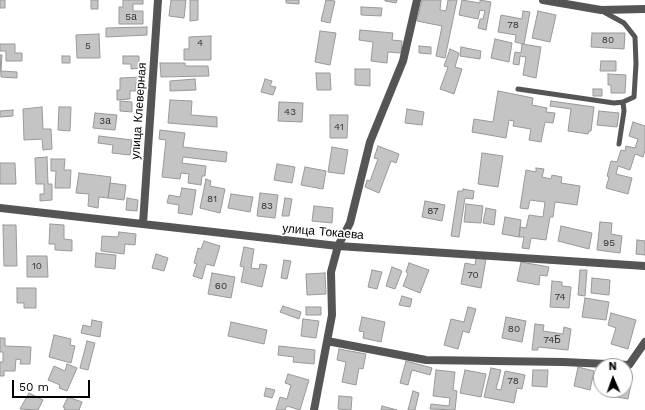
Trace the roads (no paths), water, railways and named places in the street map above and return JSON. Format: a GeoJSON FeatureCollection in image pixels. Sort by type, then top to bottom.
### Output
{"type":"FeatureCollection","features":[{"type":"Feature","properties":{"kind":"street","name":"улица Клеверная"},"geometry":{"type":"LineString","coordinates":[[143,224],[158,0]]}},
{"type":"Feature","properties":{"kind":"street"},"geometry":{"type":"LineString","coordinates":[[314,410],[332,315],[331,272],[338,246],[350,223],[370,142],[403,61],[417,0]]}},
{"type":"Feature","properties":{"kind":"street"},"geometry":{"type":"LineString","coordinates":[[543,0],[601,10],[645,9]]}},
{"type":"Feature","properties":{"kind":"street","name":"улица Токаева"},"geometry":{"type":"LineString","coordinates":[[0,208],[338,246],[645,266]]}},
{"type":"Feature","properties":{"kind":"street"},"geometry":{"type":"LineString","coordinates":[[327,341],[426,360],[564,362],[629,365],[645,342]]}},
{"type":"Feature","properties":{"kind":"lane"},"geometry":{"type":"LineString","coordinates":[[518,89],[614,103],[623,102],[634,97],[636,64],[635,37],[624,23],[601,10]]}},
{"type":"Feature","properties":{"kind":"lane"},"geometry":{"type":"LineString","coordinates":[[619,144],[624,111],[623,102]]}}]}
